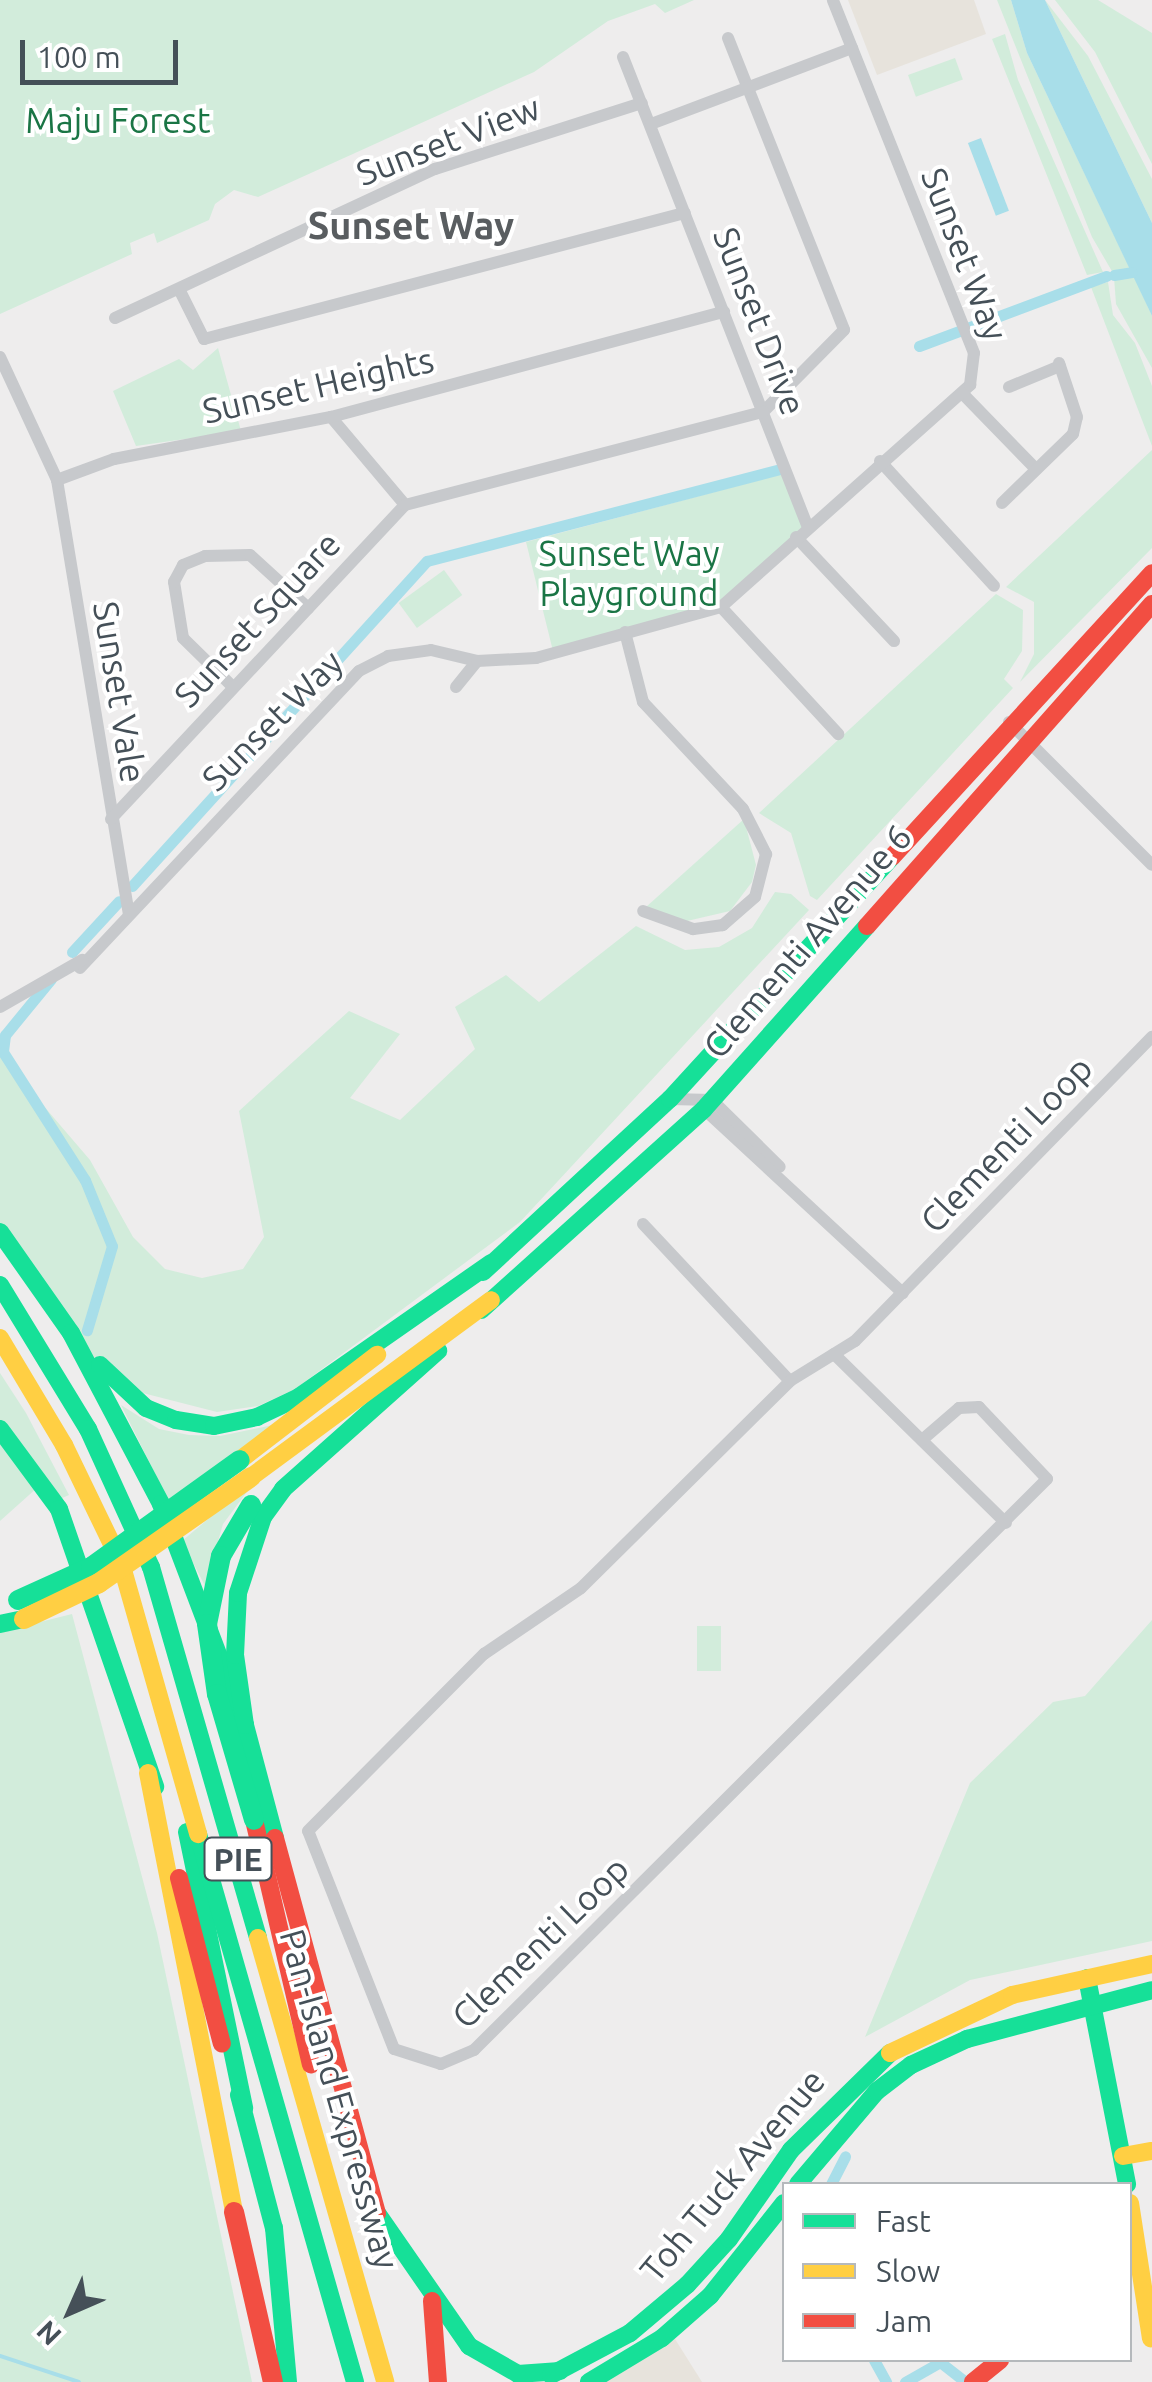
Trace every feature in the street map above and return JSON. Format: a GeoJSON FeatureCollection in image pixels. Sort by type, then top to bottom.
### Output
{"type":"FeatureCollection","features":[{"type":"Feature","properties":{"kind":"main road","name":"Clementi Avenue 6"},"geometry":{"type":"LineString","coordinates":[[491,1263],[670,1099],[1009,722],[1145,580]]}},
{"type":"Feature","properties":{"kind":"main road","name":"Clementi Avenue 6"},"geometry":{"type":"LineString","coordinates":[[491,1300],[708,1105],[1152,604]]}},
{"type":"Feature","properties":{"kind":"main road"},"geometry":{"type":"LineString","coordinates":[[0,1232],[72,1333],[119,1388],[146,1408],[214,1426],[256,1417],[298,1397],[491,1263]]}},
{"type":"Feature","properties":{"kind":"main road"},"geometry":{"type":"LineString","coordinates":[[0,1624],[14,1608],[99,1583],[246,1468],[491,1263]]}},
{"type":"Feature","properties":{"kind":"main road","name":"Pan-Island Expressway"},"geometry":{"type":"LineString","coordinates":[[0,1285],[88,1429],[151,1567],[385,2381]]}},
{"type":"Feature","properties":{"kind":"main road"},"geometry":{"type":"LineString","coordinates":[[246,1468],[491,1300]]}},
{"type":"Feature","properties":{"kind":"main road"},"geometry":{"type":"LineString","coordinates":[[245,1725],[236,1610],[263,1517],[372,1406],[491,1300]]}},
{"type":"Feature","properties":{"kind":"main road"},"geometry":{"type":"LineString","coordinates":[[72,1333],[161,1504],[245,1725],[366,2192],[430,2294],[481,2355],[518,2374],[560,2372]]}},
{"type":"Feature","properties":{"kind":"main road","name":"Pan-Island Expressway"},"geometry":{"type":"LineString","coordinates":[[0,1338],[64,1445],[120,1563],[355,2382]]}},
{"type":"Feature","properties":{"kind":"main road"},"geometry":{"type":"LineString","coordinates":[[321,2152],[317,2094],[254,1820],[217,1694],[208,1624],[221,1556],[251,1505],[307,1449],[372,1406]]}},
{"type":"Feature","properties":{"kind":"main road"},"geometry":{"type":"LineString","coordinates":[[0,1429],[59,1508],[148,1773],[244,2108],[274,2228],[277,2306],[288,2382]]}},
{"type":"Feature","properties":{"kind":"main road"},"geometry":{"type":"LineString","coordinates":[[167,1726],[244,2108]]}},
{"type":"Feature","properties":{"kind":"main road"},"geometry":{"type":"LineString","coordinates":[[148,1773],[270,2382]]}},
{"type":"Feature","properties":{"kind":"main road","name":"Toh Tuck Avenue"},"geometry":{"type":"LineString","coordinates":[[535,2382],[630,2332],[687,2286],[729,2239],[791,2150],[892,2050],[1012,1995],[1152,1964]]}},
{"type":"Feature","properties":{"kind":"main road"},"geometry":{"type":"LineString","coordinates":[[1088,1978],[1127,2182]]}},
{"type":"Feature","properties":{"kind":"main road","name":"Toh Tuck Avenue"},"geometry":{"type":"LineString","coordinates":[[800,2182],[878,2091],[911,2065],[967,2039],[1152,1990]]}},
{"type":"Feature","properties":{"kind":"main road"},"geometry":{"type":"LineString","coordinates":[[1122,2156],[1152,2151]]}},
{"type":"Feature","properties":{"kind":"main road","name":"Toh Tuck Avenue"},"geometry":{"type":"LineString","coordinates":[[589,2382],[648,2348],[698,2307],[782,2205]]}},
{"type":"Feature","properties":{"kind":"main road"},"geometry":{"type":"LineString","coordinates":[[1132,2216],[1151,2338]]}},
{"type":"Feature","properties":{"kind":"main road"},"geometry":{"type":"LineString","coordinates":[[430,2294],[438,2325],[438,2382]]}},
{"type":"Feature","properties":{"kind":"main road"},"geometry":{"type":"LineString","coordinates":[[270,2382],[277,2306]]}},
{"type":"Feature","properties":{"kind":"main road"},"geometry":{"type":"LineString","coordinates":[[975,2381],[998,2362]]}},
{"type":"Feature","properties":{"kind":"street","name":"Sunset Way"},"geometry":{"type":"LineString","coordinates":[[807,525],[962,393],[975,375],[974,353],[833,0]]}},
{"type":"Feature","properties":{"kind":"street"},"geometry":{"type":"LineString","coordinates":[[331,416],[405,504],[763,412],[844,330],[728,38]]}},
{"type":"Feature","properties":{"kind":"street"},"geometry":{"type":"LineString","coordinates":[[651,124],[852,48]]}},
{"type":"Feature","properties":{"kind":"street","name":"Sunset Drive"},"geometry":{"type":"LineString","coordinates":[[623,56],[807,525]]}},
{"type":"Feature","properties":{"kind":"street","name":"Sunset View"},"geometry":{"type":"LineString","coordinates":[[115,318],[436,169],[642,103]]}},
{"type":"Feature","properties":{"kind":"street"},"geometry":{"type":"LineString","coordinates":[[179,289],[204,338],[685,213]]}},
{"type":"Feature","properties":{"kind":"street","name":"Sunset Heights"},"geometry":{"type":"LineString","coordinates":[[57,480],[114,460],[331,416],[724,312]]}},
{"type":"Feature","properties":{"kind":"street"},"geometry":{"type":"LineString","coordinates":[[0,357],[57,480]]}},
{"type":"Feature","properties":{"kind":"street"},"geometry":{"type":"LineString","coordinates":[[1002,503],[1073,434],[1077,417],[1059,365],[1009,387]]}},
{"type":"Feature","properties":{"kind":"street"},"geometry":{"type":"LineString","coordinates":[[962,393],[1036,469]]}},
{"type":"Feature","properties":{"kind":"street"},"geometry":{"type":"LineString","coordinates":[[880,461],[994,586]]}},
{"type":"Feature","properties":{"kind":"street","name":"Sunset Vale"},"geometry":{"type":"LineString","coordinates":[[57,480],[129,913]]}},
{"type":"Feature","properties":{"kind":"street","name":"Sunset Square"},"geometry":{"type":"LineString","coordinates":[[111,819],[405,504]]}},
{"type":"Feature","properties":{"kind":"street"},"geometry":{"type":"LineString","coordinates":[[807,525],[796,537],[894,642]]}},
{"type":"Feature","properties":{"kind":"street","name":"Sunset Way"},"geometry":{"type":"LineString","coordinates":[[0,1007],[81,964],[359,671],[388,656],[431,650],[478,661],[536,658],[721,607],[796,537]]}},
{"type":"Feature","properties":{"kind":"street"},"geometry":{"type":"LineString","coordinates":[[232,688],[183,638],[174,582],[183,565],[204,556],[250,555],[308,608]]}},
{"type":"Feature","properties":{"kind":"street"},"geometry":{"type":"LineString","coordinates":[[721,607],[838,734]]}},
{"type":"Feature","properties":{"kind":"street"},"geometry":{"type":"LineString","coordinates":[[625,632],[643,702],[743,808],[766,854],[755,898],[724,925],[693,929],[643,911]]}},
{"type":"Feature","properties":{"kind":"street"},"geometry":{"type":"LineString","coordinates":[[456,687],[478,661]]}},
{"type":"Feature","properties":{"kind":"street"},"geometry":{"type":"LineString","coordinates":[[1009,722],[1152,865]]}},
{"type":"Feature","properties":{"kind":"street","name":"Clementi Loop"},"geometry":{"type":"LineString","coordinates":[[922,1440],[970,1404],[1044,1469],[1044,1486],[474,2050],[441,2064],[394,2049],[308,1831],[484,1654],[581,1588],[790,1382],[834,1354],[903,1293],[1152,1037]]}},
{"type":"Feature","properties":{"kind":"street"},"geometry":{"type":"LineString","coordinates":[[670,1099],[708,1105],[903,1293]]}},
{"type":"Feature","properties":{"kind":"street"},"geometry":{"type":"LineString","coordinates":[[643,1224],[790,1382]]}},
{"type":"Feature","properties":{"kind":"street"},"geometry":{"type":"LineString","coordinates":[[834,1354],[1006,1523]]}},
{"type":"Feature","properties":{"kind":"shaded area"},"geometry":{"type":"Polygon","coordinates":[[[848,0],[974,0],[986,34],[877,75],[848,0]]]}},
{"type":"Feature","properties":{"kind":"shaded area"},"geometry":{"type":"Polygon","coordinates":[[[675,2339],[702,2382],[604,2382],[675,2339]]]}},
{"type":"Feature","properties":{"kind":"green space","name":"Maju Forest"},"geometry":{"type":"Polygon","coordinates":[[[0,0],[694,0],[665,13],[655,4],[608,21],[534,72],[258,197],[234,190],[215,204],[209,220],[157,243],[154,233],[130,243],[132,254],[0,314],[0,0]]]}},
{"type":"Feature","properties":{"kind":"green space"},"geometry":{"type":"Polygon","coordinates":[[[997,0],[1011,0],[1027,53],[1131,271],[1113,273],[1092,237],[997,0]]]}},
{"type":"Feature","properties":{"kind":"green space"},"geometry":{"type":"Polygon","coordinates":[[[1045,0],[1088,56],[1152,179],[1152,223],[1045,0]]]}},
{"type":"Feature","properties":{"kind":"green space"},"geometry":{"type":"Polygon","coordinates":[[[1055,0],[1098,0],[1152,33],[1152,164],[1095,52],[1055,0]]]}},
{"type":"Feature","properties":{"kind":"green space"},"geometry":{"type":"Polygon","coordinates":[[[1005,34],[1018,80],[1103,272],[1087,275],[992,39],[1005,34]]]}},
{"type":"Feature","properties":{"kind":"green space"},"geometry":{"type":"Polygon","coordinates":[[[955,58],[963,80],[916,97],[908,75],[955,58]]]}},
{"type":"Feature","properties":{"kind":"green space"},"geometry":{"type":"Polygon","coordinates":[[[1133,274],[1152,316],[1152,368],[1116,304],[1114,277],[1133,274]]]}},
{"type":"Feature","properties":{"kind":"green space"},"geometry":{"type":"Polygon","coordinates":[[[1108,282],[1113,315],[1135,343],[1152,386],[1152,446],[1091,287],[1108,282]]]}},
{"type":"Feature","properties":{"kind":"green space"},"geometry":{"type":"Polygon","coordinates":[[[218,348],[241,431],[136,446],[113,391],[179,359],[193,370],[218,348]]]}},
{"type":"Feature","properties":{"kind":"green space"},"geometry":{"type":"Polygon","coordinates":[[[1152,450],[1152,548],[1020,682],[1034,654],[1034,602],[1006,587],[1152,450]]]}},
{"type":"Feature","properties":{"kind":"green space","name":"Sunset Way Playground"},"geometry":{"type":"Polygon","coordinates":[[[786,473],[807,525],[721,607],[553,651],[526,542],[786,473]]]}},
{"type":"Feature","properties":{"kind":"green space"},"geometry":{"type":"Polygon","coordinates":[[[444,570],[462,595],[417,628],[399,603],[444,570]]]}},
{"type":"Feature","properties":{"kind":"green space"},"geometry":{"type":"Polygon","coordinates":[[[996,594],[1023,610],[1022,651],[1004,679],[1013,688],[817,900],[810,896],[791,833],[759,813],[996,594]]]}},
{"type":"Feature","properties":{"kind":"green space"},"geometry":{"type":"Polygon","coordinates":[[[744,819],[756,865],[752,882],[730,911],[687,921],[646,907],[744,819]]]}},
{"type":"Feature","properties":{"kind":"green space"},"geometry":{"type":"Polygon","coordinates":[[[775,892],[791,894],[809,910],[520,1222],[295,1389],[258,1406],[217,1412],[131,1390],[88,1352],[0,1223],[0,1055],[90,1160],[133,1237],[165,1269],[202,1278],[243,1269],[264,1237],[239,1111],[349,1011],[400,1034],[350,1098],[400,1120],[475,1049],[455,1007],[506,975],[539,1002],[636,926],[685,950],[719,947],[752,928],[775,892]]]}},
{"type":"Feature","properties":{"kind":"green space"},"geometry":{"type":"Polygon","coordinates":[[[0,1373],[69,1495],[60,1499],[0,1420],[0,1373]]]}},
{"type":"Feature","properties":{"kind":"green space"},"geometry":{"type":"Polygon","coordinates":[[[121,1405],[159,1429],[189,1435],[220,1436],[273,1425],[170,1504],[121,1405]]]}},
{"type":"Feature","properties":{"kind":"green space"},"geometry":{"type":"Polygon","coordinates":[[[0,1439],[38,1487],[0,1521],[0,1439]]]}},
{"type":"Feature","properties":{"kind":"green space"},"geometry":{"type":"Polygon","coordinates":[[[258,1477],[223,1524],[205,1586],[182,1541],[258,1477]]]}},
{"type":"Feature","properties":{"kind":"green space"},"geometry":{"type":"Polygon","coordinates":[[[72,1614],[157,1933],[252,2382],[0,2382],[0,1632],[72,1614]]]}},
{"type":"Feature","properties":{"kind":"green space"},"geometry":{"type":"Polygon","coordinates":[[[1152,1620],[1152,1941],[970,1980],[865,2037],[970,1783],[1053,1702],[1085,1696],[1152,1620]]]}},
{"type":"Feature","properties":{"kind":"green space"},"geometry":{"type":"Polygon","coordinates":[[[697,1626],[721,1626],[721,1671],[697,1671],[697,1626]]]}},
{"type":"Feature","properties":{"kind":"water"},"geometry":{"type":"Polygon","coordinates":[[[1011,0],[1045,0],[1152,223],[1152,316],[1027,53],[1011,0]]]}},
{"type":"Feature","properties":{"kind":"water"},"geometry":{"type":"Polygon","coordinates":[[[981,138],[1009,211],[996,216],[968,143],[981,138]]]}},
{"type":"Feature","properties":{"kind":"waterway"},"geometry":{"type":"LineString","coordinates":[[1114,275],[1132,272]]}},
{"type":"Feature","properties":{"kind":"waterway"},"geometry":{"type":"LineString","coordinates":[[919,346],[1106,276]]}},
{"type":"Feature","properties":{"kind":"waterway"},"geometry":{"type":"LineString","coordinates":[[132,886],[427,561],[779,469]]}},
{"type":"Feature","properties":{"kind":"waterway"},"geometry":{"type":"LineString","coordinates":[[72,952],[119,901]]}},
{"type":"Feature","properties":{"kind":"waterway"},"geometry":{"type":"LineString","coordinates":[[51,979],[5,1035],[3,1052],[85,1180],[112,1246],[87,1330]]}},
{"type":"Feature","properties":{"kind":"waterway"},"geometry":{"type":"LineString","coordinates":[[832,2182],[845,2156]]}},
{"type":"Feature","properties":{"kind":"waterway"},"geometry":{"type":"LineString","coordinates":[[0,2356],[79,2382]]}},
{"type":"Feature","properties":{"kind":"waterway"},"geometry":{"type":"LineString","coordinates":[[875,2362],[886,2382]]}},
{"type":"Feature","properties":{"kind":"waterway"},"geometry":{"type":"LineString","coordinates":[[905,2382],[940,2362],[966,2382]]}},
{"type":"Feature","properties":{"kind":"traffic: fast"},"geometry":{"type":"LineString","coordinates":[[483,1272],[670,1099],[892,857]]}},
{"type":"Feature","properties":{"kind":"traffic: fast"},"geometry":{"type":"LineString","coordinates":[[481,1310],[704,1109],[867,926]]}},
{"type":"Feature","properties":{"kind":"traffic: fast"},"geometry":{"type":"LineString","coordinates":[[0,1232],[71,1333],[161,1504],[245,1725]]}},
{"type":"Feature","properties":{"kind":"traffic: fast"},"geometry":{"type":"LineString","coordinates":[[100,1365],[146,1408],[176,1420],[214,1426],[257,1417],[299,1397],[491,1263]]}},
{"type":"Feature","properties":{"kind":"traffic: fast"},"geometry":{"type":"LineString","coordinates":[[0,1285],[88,1429],[151,1567],[258,1938]]}},
{"type":"Feature","properties":{"kind":"traffic: fast"},"geometry":{"type":"LineString","coordinates":[[275,1838],[245,1725],[235,1655],[238,1593],[263,1517],[283,1489],[438,1351]]}},
{"type":"Feature","properties":{"kind":"traffic: fast"},"geometry":{"type":"LineString","coordinates":[[0,1429],[59,1509],[155,1787]]}},
{"type":"Feature","properties":{"kind":"traffic: fast"},"geometry":{"type":"LineString","coordinates":[[18,1600],[91,1567],[240,1460]]}},
{"type":"Feature","properties":{"kind":"traffic: fast"},"geometry":{"type":"LineString","coordinates":[[251,1505],[221,1556],[207,1624],[217,1694],[254,1820]]}},
{"type":"Feature","properties":{"kind":"traffic: fast"},"geometry":{"type":"LineString","coordinates":[[0,1624],[24,1619]]}},
{"type":"Feature","properties":{"kind":"traffic: fast"},"geometry":{"type":"LineString","coordinates":[[187,1832],[244,2108]]}},
{"type":"Feature","properties":{"kind":"traffic: fast"},"geometry":{"type":"LineString","coordinates":[[198,1834],[355,2382]]}},
{"type":"Feature","properties":{"kind":"traffic: fast"},"geometry":{"type":"LineString","coordinates":[[1087,1978],[1127,2182]]}},
{"type":"Feature","properties":{"kind":"traffic: fast"},"geometry":{"type":"LineString","coordinates":[[800,2182],[877,2091],[911,2065],[967,2039],[1152,1990]]}},
{"type":"Feature","properties":{"kind":"traffic: fast"},"geometry":{"type":"LineString","coordinates":[[551,2375],[630,2333],[687,2285],[729,2239],[791,2150],[890,2053]]}},
{"type":"Feature","properties":{"kind":"traffic: fast"},"geometry":{"type":"LineString","coordinates":[[239,2095],[274,2228],[288,2382]]}},
{"type":"Feature","properties":{"kind":"traffic: fast"},"geometry":{"type":"LineString","coordinates":[[589,2382],[662,2338],[710,2296],[782,2206]]}},
{"type":"Feature","properties":{"kind":"traffic: fast"},"geometry":{"type":"LineString","coordinates":[[377,2213],[469,2346],[518,2374],[560,2371]]}},
{"type":"Feature","properties":{"kind":"traffic: slow"},"geometry":{"type":"LineString","coordinates":[[251,1477],[491,1300]]}},
{"type":"Feature","properties":{"kind":"traffic: slow"},"geometry":{"type":"LineString","coordinates":[[0,1338],[64,1445],[121,1563],[198,1834]]}},
{"type":"Feature","properties":{"kind":"traffic: slow"},"geometry":{"type":"LineString","coordinates":[[240,1460],[377,1355]]}},
{"type":"Feature","properties":{"kind":"traffic: slow"},"geometry":{"type":"LineString","coordinates":[[24,1619],[99,1583],[251,1477]]}},
{"type":"Feature","properties":{"kind":"traffic: slow"},"geometry":{"type":"LineString","coordinates":[[148,1773],[234,2212]]}},
{"type":"Feature","properties":{"kind":"traffic: slow"},"geometry":{"type":"LineString","coordinates":[[258,1938],[385,2382]]}},
{"type":"Feature","properties":{"kind":"traffic: slow"},"geometry":{"type":"LineString","coordinates":[[890,2053],[1012,1995],[1152,1964]]}},
{"type":"Feature","properties":{"kind":"traffic: slow"},"geometry":{"type":"LineString","coordinates":[[1123,2156],[1152,2151]]}},
{"type":"Feature","properties":{"kind":"traffic: slow"},"geometry":{"type":"LineString","coordinates":[[1132,2216],[1151,2338]]}},
{"type":"Feature","properties":{"kind":"traffic: jam"},"geometry":{"type":"LineString","coordinates":[[892,857],[1152,573]]}},
{"type":"Feature","properties":{"kind":"traffic: jam"},"geometry":{"type":"LineString","coordinates":[[867,926],[1152,604]]}},
{"type":"Feature","properties":{"kind":"traffic: jam"},"geometry":{"type":"LineString","coordinates":[[254,1820],[311,2064]]}},
{"type":"Feature","properties":{"kind":"traffic: jam"},"geometry":{"type":"LineString","coordinates":[[275,1838],[377,2213]]}},
{"type":"Feature","properties":{"kind":"traffic: jam"},"geometry":{"type":"LineString","coordinates":[[179,1878],[222,2044]]}},
{"type":"Feature","properties":{"kind":"traffic: jam"},"geometry":{"type":"LineString","coordinates":[[234,2212],[273,2382]]}},
{"type":"Feature","properties":{"kind":"traffic: jam"},"geometry":{"type":"LineString","coordinates":[[432,2301],[438,2382]]}},
{"type":"Feature","properties":{"kind":"traffic: jam"},"geometry":{"type":"LineString","coordinates":[[973,2382],[998,2362]]}},
{"type":"Feature","properties":{"kind":"district","name":"Sunset Way"},"geometry":{"type":"Point","coordinates":[411,226]}}]}
